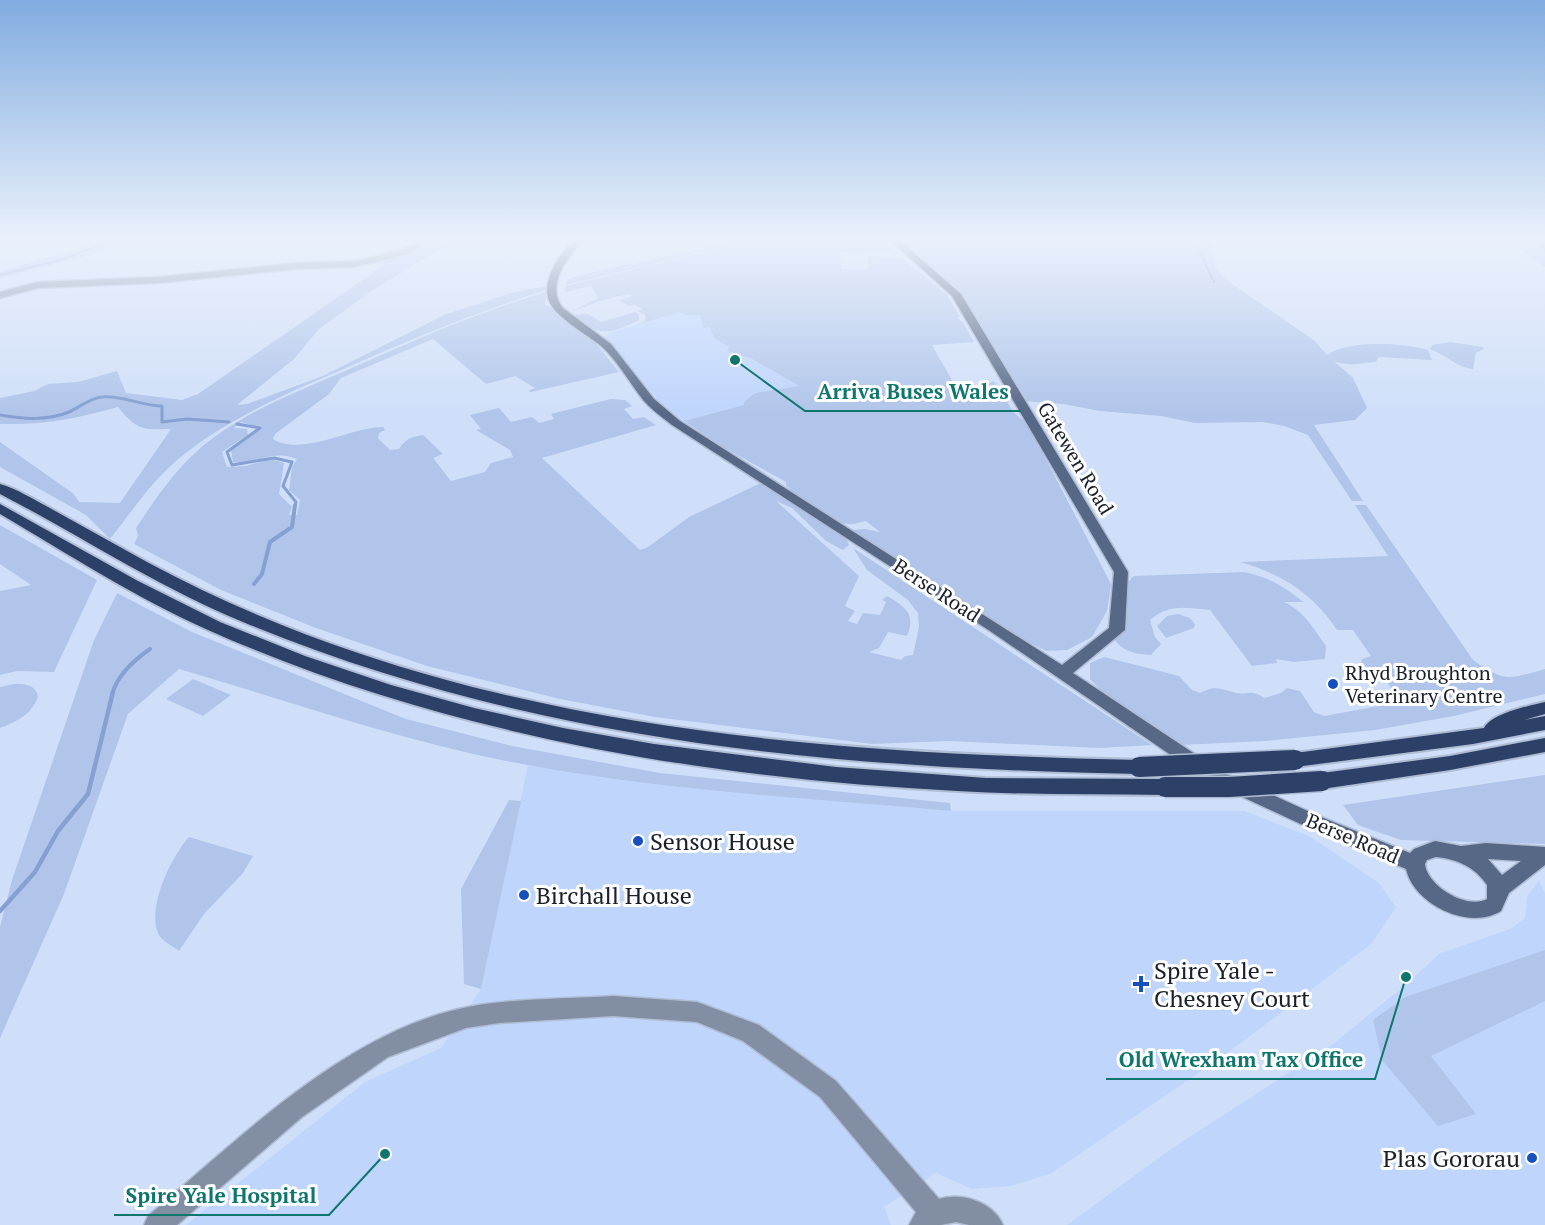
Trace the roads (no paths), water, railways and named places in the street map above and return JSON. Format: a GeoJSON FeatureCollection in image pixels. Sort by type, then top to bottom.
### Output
{"type":"FeatureCollection","features":[{"type":"Feature","properties":{"kind":"highway"},"geometry":{"type":"LineString","coordinates":[[0,488],[163,579],[249,618],[362,661],[500,699],[616,724],[749,746],[977,764],[1139,767],[1295,760],[1473,737],[1545,723]]}},
{"type":"Feature","properties":{"kind":"highway"},"geometry":{"type":"LineString","coordinates":[[0,508],[128,581],[213,625],[297,660],[417,698],[537,729],[668,754],[769,767],[930,782],[1165,787],[1322,781],[1450,763],[1545,745]]}},
{"type":"Feature","properties":{"kind":"highway"},"geometry":{"type":"LineString","coordinates":[[1473,737],[1519,715],[1545,708]]}},
{"type":"Feature","properties":{"kind":"highway"},"geometry":{"type":"LineString","coordinates":[[1450,763],[1545,756]]}},
{"type":"Feature","properties":{"kind":"main road","name":"Berse Road"},"geometry":{"type":"LineString","coordinates":[[553,297],[553,301],[560,310],[607,345],[650,401],[676,423],[1063,673],[1143,730],[1216,777],[1314,822],[1415,864]]}},
{"type":"Feature","properties":{"kind":"main road","name":"Gatewen Road"},"geometry":{"type":"LineString","coordinates":[[958,297],[1121,572],[1117,630],[1063,673]]}},
{"type":"Feature","properties":{"kind":"main road"},"geometry":{"type":"LineString","coordinates":[[1461,854],[1485,869],[1499,889],[1499,898],[1494,906],[1486,910],[1460,908],[1433,894],[1423,884],[1417,873],[1415,864],[1418,856],[1425,851],[1435,849],[1461,854],[1486,851],[1544,855]]}},
{"type":"Feature","properties":{"kind":"main road"},"geometry":{"type":"LineString","coordinates":[[1499,889],[1544,855]]}},
{"type":"Feature","properties":{"kind":"street"},"geometry":{"type":"LineString","coordinates":[[157,1225],[294,1109],[380,1049],[430,1029],[466,1018],[498,1013],[613,1006],[697,1012],[751,1033],[828,1089],[928,1219],[947,1209],[960,1209],[974,1213],[990,1225]]}},
{"type":"Feature","properties":{"kind":"waterway"},"geometry":{"type":"LineString","coordinates":[[0,415],[26,418],[52,417],[69,412],[93,399],[110,397],[162,406],[162,422],[187,419],[229,422]]}},
{"type":"Feature","properties":{"kind":"waterway"},"geometry":{"type":"LineString","coordinates":[[237,424],[260,428],[227,452],[232,465],[274,458],[292,462],[283,486],[296,502],[295,507]]}},
{"type":"Feature","properties":{"kind":"waterway"},"geometry":{"type":"LineString","coordinates":[[254,584],[262,574],[270,542],[292,527],[295,505]]}},
{"type":"Feature","properties":{"kind":"waterway"},"geometry":{"type":"LineString","coordinates":[[112,694],[127,668],[150,649]]}},
{"type":"Feature","properties":{"kind":"waterway"},"geometry":{"type":"LineString","coordinates":[[0,911],[35,872],[58,831],[88,794],[113,692]]}},
{"type":"Feature","properties":{"kind":"place","name":"Arriva Buses Wales"},"geometry":{"type":"Point","coordinates":[735,360]}},
{"type":"Feature","properties":{"kind":"place","name":"Rhyd Broughton Veterinary Centre"},"geometry":{"type":"Point","coordinates":[1333,684]}},
{"type":"Feature","properties":{"kind":"place","name":"Sensor House"},"geometry":{"type":"Point","coordinates":[638,841]}},
{"type":"Feature","properties":{"kind":"place","name":"Birchall House"},"geometry":{"type":"Point","coordinates":[524,895]}},
{"type":"Feature","properties":{"kind":"place","name":"Old Wrexham Tax Office"},"geometry":{"type":"Point","coordinates":[1406,977]}},
{"type":"Feature","properties":{"kind":"place","name":"Spire Yale - Chesney Court"},"geometry":{"type":"Point","coordinates":[1141,984]}},
{"type":"Feature","properties":{"kind":"place","name":"Spire Yale Hospital"},"geometry":{"type":"Point","coordinates":[385,1154]}},
{"type":"Feature","properties":{"kind":"place","name":"Plas Gororau"},"geometry":{"type":"Point","coordinates":[1532,1158]}}]}
